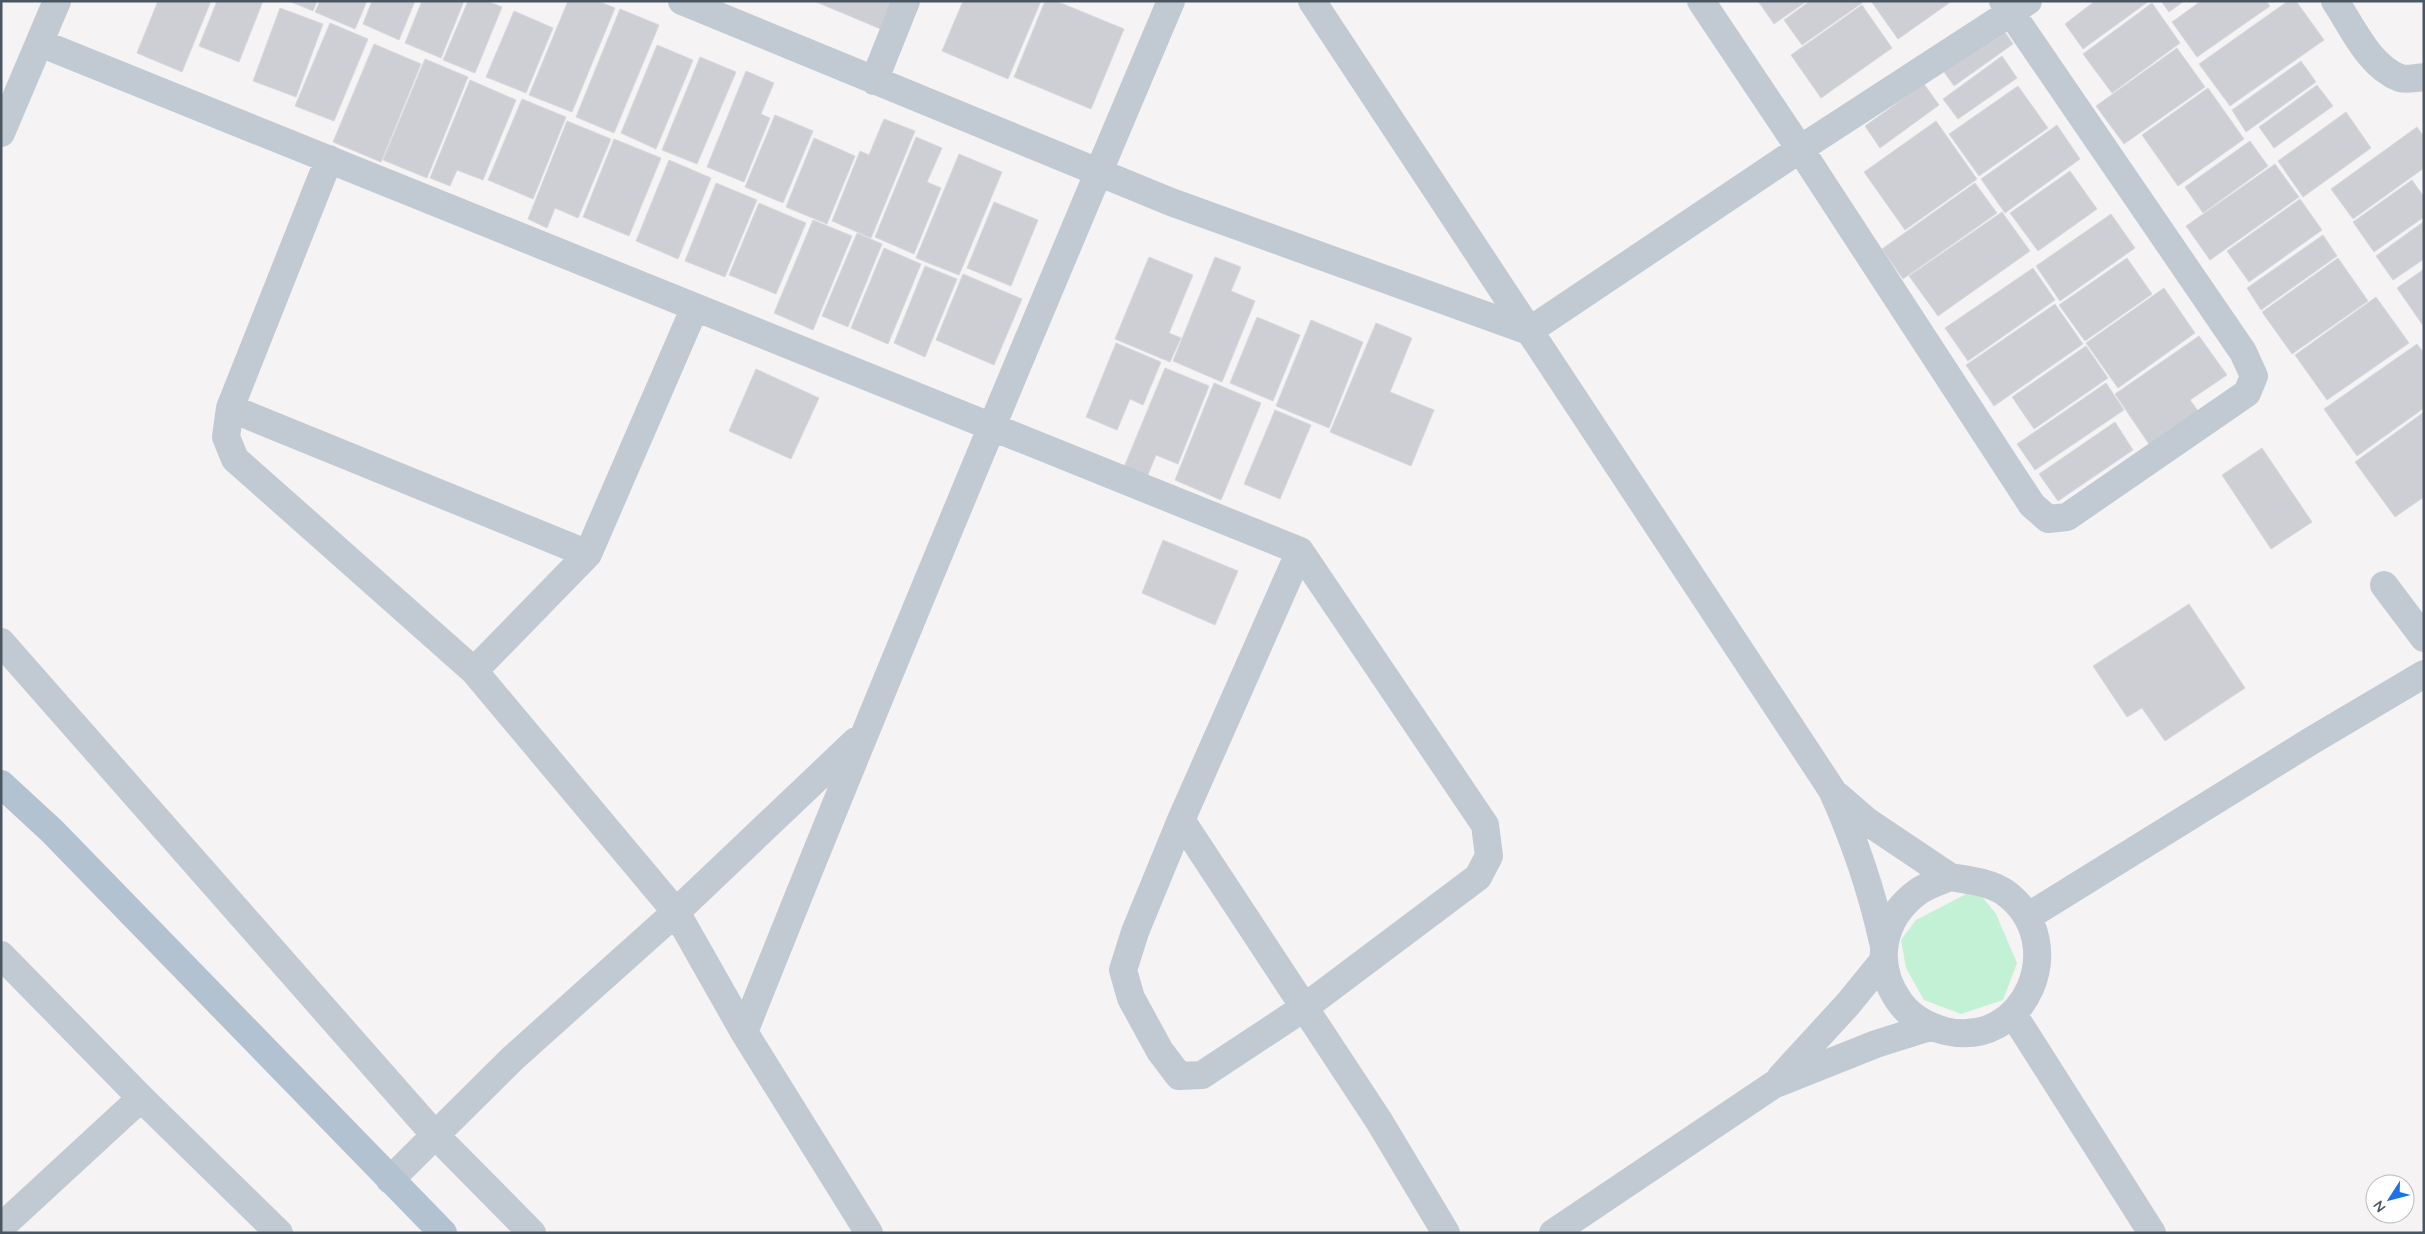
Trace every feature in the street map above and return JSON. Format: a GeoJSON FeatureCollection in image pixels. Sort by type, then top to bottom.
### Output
{"type":"FeatureCollection","features":[{"type":"Feature","properties":{"kind":"main road"},"geometry":{"type":"LineString","coordinates":[[1,784],[52,831],[443,1233]]}},
{"type":"Feature","properties":{"kind":"street"},"geometry":{"type":"LineString","coordinates":[[1,133],[57,1]]}},
{"type":"Feature","properties":{"kind":"street"},"geometry":{"type":"LineString","coordinates":[[682,1],[1098,174],[1180,206],[1529,331]]}},
{"type":"Feature","properties":{"kind":"street"},"geometry":{"type":"LineString","coordinates":[[874,81],[906,1]]}},
{"type":"Feature","properties":{"kind":"street"},"geometry":{"type":"LineString","coordinates":[[744,1032],[862,735],[990,426],[1171,1]]}},
{"type":"Feature","properties":{"kind":"street"},"geometry":{"type":"LineString","coordinates":[[1312,1],[1832,790],[1854,839],[1871,890],[1890,988],[1906,1012],[1930,1027],[1958,1034],[1988,1030],[2013,1014],[2029,994],[2038,968],[2037,942],[2027,916],[2007,894],[1978,881],[1950,877],[1868,822],[1832,790]]}},
{"type":"Feature","properties":{"kind":"street"},"geometry":{"type":"LineString","coordinates":[[1529,331],[1800,149],[2014,5],[2243,352],[2254,376],[2247,393],[2067,517],[2048,519],[2032,504],[1800,149],[1701,1]]}},
{"type":"Feature","properties":{"kind":"street"},"geometry":{"type":"LineString","coordinates":[[2335,1],[2374,60],[2382,68],[2402,79],[2424,77]]}},
{"type":"Feature","properties":{"kind":"street"},"geometry":{"type":"LineString","coordinates":[[40,43],[1300,551],[1486,826],[1488,856],[1478,877],[1305,1007],[1202,1075],[1179,1076],[1160,1051],[1131,998],[1123,970],[1135,932],[1181,820],[1300,551]]}},
{"type":"Feature","properties":{"kind":"street"},"geometry":{"type":"LineString","coordinates":[[329,159],[230,408],[226,438],[235,459],[474,671],[676,912],[744,1032],[868,1233]]}},
{"type":"Feature","properties":{"kind":"street"},"geometry":{"type":"LineString","coordinates":[[474,671],[588,554],[695,307]]}},
{"type":"Feature","properties":{"kind":"street"},"geometry":{"type":"LineString","coordinates":[[230,408],[588,554]]}},
{"type":"Feature","properties":{"kind":"street"},"geometry":{"type":"LineString","coordinates":[[2384,585],[2424,638]]}},
{"type":"Feature","properties":{"kind":"street"},"geometry":{"type":"LineString","coordinates":[[1,642],[435,1135],[532,1233]]}},
{"type":"Feature","properties":{"kind":"street"},"geometry":{"type":"LineString","coordinates":[[2027,916],[2302,746],[2424,674]]}},
{"type":"Feature","properties":{"kind":"street"},"geometry":{"type":"LineString","coordinates":[[390,1180],[513,1058],[676,912],[862,735]]}},
{"type":"Feature","properties":{"kind":"street"},"geometry":{"type":"LineString","coordinates":[[1181,820],[1379,1121],[1446,1233]]}},
{"type":"Feature","properties":{"kind":"street"},"geometry":{"type":"LineString","coordinates":[[1773,1085],[1848,1004],[1883,952],[1896,913],[1919,891],[1950,877]]}},
{"type":"Feature","properties":{"kind":"street"},"geometry":{"type":"LineString","coordinates":[[1,955],[141,1098],[279,1233]]}},
{"type":"Feature","properties":{"kind":"street"},"geometry":{"type":"LineString","coordinates":[[2013,1014],[2152,1233]]}},
{"type":"Feature","properties":{"kind":"street"},"geometry":{"type":"LineString","coordinates":[[1553,1233],[1773,1085],[1859,1050],[1930,1027]]}},
{"type":"Feature","properties":{"kind":"street"},"geometry":{"type":"LineString","coordinates":[[1,1227],[141,1098]]}},
{"type":"Feature","properties":{"kind":"green space"},"geometry":{"type":"Polygon","coordinates":[[[1976,889],[1996,914],[2017,963],[2003,1000],[1961,1014],[1924,1000],[1906,968],[1901,940],[1916,920],[1976,889]]]}},
{"type":"Feature","properties":{"kind":"building"},"geometry":{"type":"Polygon","coordinates":[[[158,1],[211,1],[182,72],[137,53],[158,1]]]}},
{"type":"Feature","properties":{"kind":"building"},"geometry":{"type":"Polygon","coordinates":[[[217,1],[263,1],[239,62],[199,46],[217,1]]]}},
{"type":"Feature","properties":{"kind":"building"},"geometry":{"type":"Polygon","coordinates":[[[289,1],[317,1],[313,11],[289,1]]]}},
{"type":"Feature","properties":{"kind":"building"},"geometry":{"type":"Polygon","coordinates":[[[320,1],[367,1],[355,29],[315,12],[320,1]]]}},
{"type":"Feature","properties":{"kind":"building"},"geometry":{"type":"Polygon","coordinates":[[[372,1],[415,1],[399,40],[363,24],[372,1]]]}},
{"type":"Feature","properties":{"kind":"building"},"geometry":{"type":"Polygon","coordinates":[[[422,1],[464,1],[441,58],[405,43],[422,1]]]}},
{"type":"Feature","properties":{"kind":"building"},"geometry":{"type":"Polygon","coordinates":[[[468,1],[487,1],[502,7],[475,73],[443,60],[468,1]]]}},
{"type":"Feature","properties":{"kind":"building"},"geometry":{"type":"Polygon","coordinates":[[[568,1],[598,1],[615,8],[572,112],[529,95],[568,1]]]}},
{"type":"Feature","properties":{"kind":"building"},"geometry":{"type":"Polygon","coordinates":[[[814,1],[895,1],[883,30],[814,1]]]}},
{"type":"Feature","properties":{"kind":"building"},"geometry":{"type":"Polygon","coordinates":[[[963,1],[1041,1],[1008,79],[942,51],[963,1]]]}},
{"type":"Feature","properties":{"kind":"building"},"geometry":{"type":"Polygon","coordinates":[[[1045,1],[1056,1],[1124,29],[1091,109],[1014,77],[1045,1]]]}},
{"type":"Feature","properties":{"kind":"building"},"geometry":{"type":"Polygon","coordinates":[[[1758,1],[1807,1],[1774,24],[1758,1]]]}},
{"type":"Feature","properties":{"kind":"building"},"geometry":{"type":"Polygon","coordinates":[[[1810,1],[1861,1],[1862,3],[1802,45],[1784,20],[1810,1]]]}},
{"type":"Feature","properties":{"kind":"building"},"geometry":{"type":"Polygon","coordinates":[[[1871,1],[1952,1],[1898,39],[1871,1]]]}},
{"type":"Feature","properties":{"kind":"building"},"geometry":{"type":"Polygon","coordinates":[[[2095,1],[2149,1],[2083,49],[2065,24],[2095,1]]]}},
{"type":"Feature","properties":{"kind":"building"},"geometry":{"type":"Polygon","coordinates":[[[2161,1],[2184,1],[2169,12],[2161,1]]]}},
{"type":"Feature","properties":{"kind":"building"},"geometry":{"type":"Polygon","coordinates":[[[2201,1],[2266,1],[2270,6],[2197,57],[2172,22],[2201,1]]]}},
{"type":"Feature","properties":{"kind":"building"},"geometry":{"type":"Polygon","coordinates":[[[2288,1],[2296,1],[2324,40],[2230,106],[2199,64],[2288,1]]]}},
{"type":"Feature","properties":{"kind":"building"},"geometry":{"type":"Polygon","coordinates":[[[2152,3],[2180,43],[2112,93],[2083,54],[2152,3]]]}},
{"type":"Feature","properties":{"kind":"building"},"geometry":{"type":"Polygon","coordinates":[[[1862,5],[1892,48],[1821,98],[1791,55],[1862,5]]]}},
{"type":"Feature","properties":{"kind":"building"},"geometry":{"type":"Polygon","coordinates":[[[280,8],[323,24],[296,97],[253,81],[280,8]]]}},
{"type":"Feature","properties":{"kind":"building"},"geometry":{"type":"Polygon","coordinates":[[[620,9],[659,25],[614,133],[576,117],[620,9]]]}},
{"type":"Feature","properties":{"kind":"building"},"geometry":{"type":"Polygon","coordinates":[[[514,11],[553,28],[526,93],[486,77],[514,11]]]}},
{"type":"Feature","properties":{"kind":"building"},"geometry":{"type":"Polygon","coordinates":[[[330,23],[368,39],[334,121],[295,106],[330,23]]]}},
{"type":"Feature","properties":{"kind":"building"},"geometry":{"type":"Polygon","coordinates":[[[2001,26],[2013,44],[1954,86],[1939,65],[2001,26]]]}},
{"type":"Feature","properties":{"kind":"building"},"geometry":{"type":"Polygon","coordinates":[[[374,44],[421,64],[381,162],[333,142],[374,44]]]}},
{"type":"Feature","properties":{"kind":"building"},"geometry":{"type":"Polygon","coordinates":[[[657,45],[693,60],[656,149],[621,133],[657,45]]]}},
{"type":"Feature","properties":{"kind":"building"},"geometry":{"type":"Polygon","coordinates":[[[2177,48],[2205,87],[2124,144],[2096,106],[2177,48]]]}},
{"type":"Feature","properties":{"kind":"building"},"geometry":{"type":"Polygon","coordinates":[[[2002,56],[2017,78],[1958,119],[1943,99],[2002,56]]]}},
{"type":"Feature","properties":{"kind":"building"},"geometry":{"type":"Polygon","coordinates":[[[700,57],[736,72],[697,164],[662,150],[700,57]]]}},
{"type":"Feature","properties":{"kind":"building"},"geometry":{"type":"Polygon","coordinates":[[[425,59],[468,77],[427,178],[383,160],[425,59]]]}},
{"type":"Feature","properties":{"kind":"building"},"geometry":{"type":"Polygon","coordinates":[[[2301,61],[2316,82],[2246,132],[2232,110],[2301,61]]]}},
{"type":"Feature","properties":{"kind":"building"},"geometry":{"type":"Polygon","coordinates":[[[746,71],[774,83],[761,114],[770,118],[744,182],[707,167],[746,71]]]}},
{"type":"Feature","properties":{"kind":"building"},"geometry":{"type":"Polygon","coordinates":[[[470,80],[516,100],[483,180],[457,170],[450,186],[430,178],[470,80]]]}},
{"type":"Feature","properties":{"kind":"building"},"geometry":{"type":"Polygon","coordinates":[[[1924,84],[1939,105],[1880,148],[1865,126],[1924,84]]]}},
{"type":"Feature","properties":{"kind":"building"},"geometry":{"type":"Polygon","coordinates":[[[2317,85],[2333,106],[2274,148],[2259,127],[2317,85]]]}},
{"type":"Feature","properties":{"kind":"building"},"geometry":{"type":"Polygon","coordinates":[[[2018,86],[2048,128],[1979,176],[1949,134],[2018,86]]]}},
{"type":"Feature","properties":{"kind":"building"},"geometry":{"type":"Polygon","coordinates":[[[2208,88],[2244,139],[2178,186],[2142,135],[2208,88]]]}},
{"type":"Feature","properties":{"kind":"building"},"geometry":{"type":"Polygon","coordinates":[[[522,99],[566,117],[533,199],[488,180],[522,99]]]}},
{"type":"Feature","properties":{"kind":"building"},"geometry":{"type":"Polygon","coordinates":[[[2346,112],[2371,148],[2303,197],[2278,161],[2346,112]]]}},
{"type":"Feature","properties":{"kind":"building"},"geometry":{"type":"Polygon","coordinates":[[[775,115],[813,131],[783,203],[745,187],[775,115]]]}},
{"type":"Feature","properties":{"kind":"building"},"geometry":{"type":"Polygon","coordinates":[[[884,119],[915,131],[871,238],[832,221],[860,151],[869,155],[884,119]]]}},
{"type":"Feature","properties":{"kind":"building"},"geometry":{"type":"Polygon","coordinates":[[[567,121],[611,139],[578,218],[555,208],[547,228],[528,219],[567,121]]]}},
{"type":"Feature","properties":{"kind":"building"},"geometry":{"type":"Polygon","coordinates":[[[1936,121],[1977,179],[1905,230],[1864,172],[1936,121]]]}},
{"type":"Feature","properties":{"kind":"building"},"geometry":{"type":"Polygon","coordinates":[[[2057,125],[2080,159],[2005,213],[1981,179],[2057,125]]]}},
{"type":"Feature","properties":{"kind":"building"},"geometry":{"type":"Polygon","coordinates":[[[2417,127],[2424,137],[2424,168],[2353,219],[2331,189],[2417,127]]]}},
{"type":"Feature","properties":{"kind":"building"},"geometry":{"type":"Polygon","coordinates":[[[916,137],[942,148],[927,182],[941,188],[914,254],[875,237],[916,137]]]}},
{"type":"Feature","properties":{"kind":"building"},"geometry":{"type":"Polygon","coordinates":[[[814,138],[855,156],[827,224],[786,207],[814,138]]]}},
{"type":"Feature","properties":{"kind":"building"},"geometry":{"type":"Polygon","coordinates":[[[614,139],[661,158],[629,236],[583,217],[614,139]]]}},
{"type":"Feature","properties":{"kind":"building"},"geometry":{"type":"Polygon","coordinates":[[[2250,141],[2268,166],[2203,213],[2185,187],[2250,141]]]}},
{"type":"Feature","properties":{"kind":"building"},"geometry":{"type":"Polygon","coordinates":[[[959,154],[1002,172],[959,275],[916,258],[959,154]]]}},
{"type":"Feature","properties":{"kind":"building"},"geometry":{"type":"Polygon","coordinates":[[[669,160],[711,178],[678,259],[636,241],[669,160]]]}},
{"type":"Feature","properties":{"kind":"building"},"geometry":{"type":"Polygon","coordinates":[[[2275,164],[2299,197],[2210,260],[2186,226],[2275,164]]]}},
{"type":"Feature","properties":{"kind":"building"},"geometry":{"type":"Polygon","coordinates":[[[2070,171],[2097,209],[2038,251],[2010,213],[2070,171]]]}},
{"type":"Feature","properties":{"kind":"building"},"geometry":{"type":"Polygon","coordinates":[[[2412,180],[2424,197],[2424,217],[2374,252],[2353,222],[2412,180]]]}},
{"type":"Feature","properties":{"kind":"building"},"geometry":{"type":"Polygon","coordinates":[[[716,183],[757,200],[725,277],[685,261],[716,183]]]}},
{"type":"Feature","properties":{"kind":"building"},"geometry":{"type":"Polygon","coordinates":[[[1975,183],[1997,213],[1903,279],[1882,249],[1975,183]]]}},
{"type":"Feature","properties":{"kind":"building"},"geometry":{"type":"Polygon","coordinates":[[[2300,199],[2322,230],[2249,282],[2227,251],[2300,199]]]}},
{"type":"Feature","properties":{"kind":"building"},"geometry":{"type":"Polygon","coordinates":[[[994,202],[1038,220],[1011,286],[967,268],[994,202]]]}},
{"type":"Feature","properties":{"kind":"building"},"geometry":{"type":"Polygon","coordinates":[[[759,203],[806,223],[776,294],[729,275],[759,203]]]}},
{"type":"Feature","properties":{"kind":"building"},"geometry":{"type":"Polygon","coordinates":[[[2002,212],[2030,251],[1938,316],[1909,276],[2002,212]]]}},
{"type":"Feature","properties":{"kind":"building"},"geometry":{"type":"Polygon","coordinates":[[[2111,214],[2135,248],[2060,301],[2036,266],[2111,214]]]}},
{"type":"Feature","properties":{"kind":"building"},"geometry":{"type":"Polygon","coordinates":[[[813,220],[852,236],[813,330],[774,313],[813,220]]]}},
{"type":"Feature","properties":{"kind":"building"},"geometry":{"type":"Polygon","coordinates":[[[2423,222],[2424,259],[2393,280],[2376,256],[2423,222]]]}},
{"type":"Feature","properties":{"kind":"building"},"geometry":{"type":"Polygon","coordinates":[[[857,233],[882,244],[848,327],[822,316],[857,233]]]}},
{"type":"Feature","properties":{"kind":"building"},"geometry":{"type":"Polygon","coordinates":[[[2323,235],[2337,256],[2261,310],[2247,288],[2323,235]]]}},
{"type":"Feature","properties":{"kind":"building"},"geometry":{"type":"Polygon","coordinates":[[[884,248],[921,264],[888,344],[851,328],[884,248]]]}},
{"type":"Feature","properties":{"kind":"building"},"geometry":{"type":"Polygon","coordinates":[[[1149,257],[1193,275],[1169,333],[1181,338],[1170,362],[1115,339],[1149,257]]]}},
{"type":"Feature","properties":{"kind":"building"},"geometry":{"type":"Polygon","coordinates":[[[1215,257],[1241,267],[1231,291],[1255,301],[1222,382],[1173,361],[1215,257]]]}},
{"type":"Feature","properties":{"kind":"building"},"geometry":{"type":"Polygon","coordinates":[[[2127,258],[2152,294],[2085,341],[2059,305],[2127,258]]]}},
{"type":"Feature","properties":{"kind":"building"},"geometry":{"type":"Polygon","coordinates":[[[2338,258],[2368,301],[2292,354],[2262,312],[2338,258]]]}},
{"type":"Feature","properties":{"kind":"building"},"geometry":{"type":"Polygon","coordinates":[[[925,266],[957,279],[925,357],[894,343],[925,266]]]}},
{"type":"Feature","properties":{"kind":"building"},"geometry":{"type":"Polygon","coordinates":[[[2033,268],[2055,300],[1968,361],[1945,328],[2033,268]]]}},
{"type":"Feature","properties":{"kind":"building"},"geometry":{"type":"Polygon","coordinates":[[[2424,269],[2424,327],[2397,288],[2424,269]]]}},
{"type":"Feature","properties":{"kind":"building"},"geometry":{"type":"Polygon","coordinates":[[[963,274],[1022,299],[994,365],[936,340],[963,274]]]}},
{"type":"Feature","properties":{"kind":"building"},"geometry":{"type":"Polygon","coordinates":[[[2164,288],[2195,333],[2118,388],[2086,343],[2164,288]]]}},
{"type":"Feature","properties":{"kind":"building"},"geometry":{"type":"Polygon","coordinates":[[[2376,297],[2409,343],[2327,400],[2295,355],[2376,297]]]}},
{"type":"Feature","properties":{"kind":"building"},"geometry":{"type":"Polygon","coordinates":[[[2055,304],[2083,344],[1994,406],[1966,365],[2055,304]]]}},
{"type":"Feature","properties":{"kind":"building"},"geometry":{"type":"Polygon","coordinates":[[[1257,317],[1300,335],[1273,401],[1230,383],[1257,317]]]}},
{"type":"Feature","properties":{"kind":"building"},"geometry":{"type":"Polygon","coordinates":[[[1311,320],[1363,342],[1329,428],[1276,406],[1311,320]]]}},
{"type":"Feature","properties":{"kind":"building"},"geometry":{"type":"Polygon","coordinates":[[[1376,323],[1412,338],[1390,392],[1434,410],[1411,466],[1330,432],[1376,323]]]}},
{"type":"Feature","properties":{"kind":"building"},"geometry":{"type":"Polygon","coordinates":[[[2199,336],[2227,375],[2190,400],[2204,419],[2155,453],[2115,394],[2199,336]]]}},
{"type":"Feature","properties":{"kind":"building"},"geometry":{"type":"Polygon","coordinates":[[[1116,343],[1161,362],[1143,405],[1130,399],[1117,430],[1086,417],[1116,343]]]}},
{"type":"Feature","properties":{"kind":"building"},"geometry":{"type":"Polygon","coordinates":[[[2417,344],[2424,353],[2424,408],[2357,456],[2324,409],[2417,344]]]}},
{"type":"Feature","properties":{"kind":"building"},"geometry":{"type":"Polygon","coordinates":[[[2086,346],[2108,378],[2034,429],[2012,397],[2086,346]]]}},
{"type":"Feature","properties":{"kind":"building"},"geometry":{"type":"Polygon","coordinates":[[[1165,368],[1209,386],[1178,464],[1156,455],[1147,477],[1124,467],[1165,368]]]}},
{"type":"Feature","properties":{"kind":"building"},"geometry":{"type":"Polygon","coordinates":[[[756,369],[819,398],[791,459],[729,431],[756,369]]]}},
{"type":"Feature","properties":{"kind":"building"},"geometry":{"type":"Polygon","coordinates":[[[1214,383],[1261,403],[1221,500],[1175,480],[1214,383]]]}},
{"type":"Feature","properties":{"kind":"building"},"geometry":{"type":"Polygon","coordinates":[[[2106,383],[2124,410],[2035,470],[2017,444],[2106,383]]]}},
{"type":"Feature","properties":{"kind":"building"},"geometry":{"type":"Polygon","coordinates":[[[1275,410],[1311,425],[1280,499],[1244,484],[1275,410]]]}},
{"type":"Feature","properties":{"kind":"building"},"geometry":{"type":"Polygon","coordinates":[[[2424,412],[2424,497],[2395,517],[2355,462],[2424,412]]]}},
{"type":"Feature","properties":{"kind":"building"},"geometry":{"type":"Polygon","coordinates":[[[2115,422],[2133,450],[2058,501],[2039,474],[2115,422]]]}},
{"type":"Feature","properties":{"kind":"building"},"geometry":{"type":"Polygon","coordinates":[[[2262,448],[2312,522],[2271,549],[2222,475],[2262,448]]]}},
{"type":"Feature","properties":{"kind":"building"},"geometry":{"type":"Polygon","coordinates":[[[1163,540],[1238,571],[1215,625],[1142,593],[1163,540]]]}},
{"type":"Feature","properties":{"kind":"building"},"geometry":{"type":"Polygon","coordinates":[[[2189,604],[2245,688],[2165,741],[2142,708],[2127,717],[2093,666],[2189,604]]]}}]}
